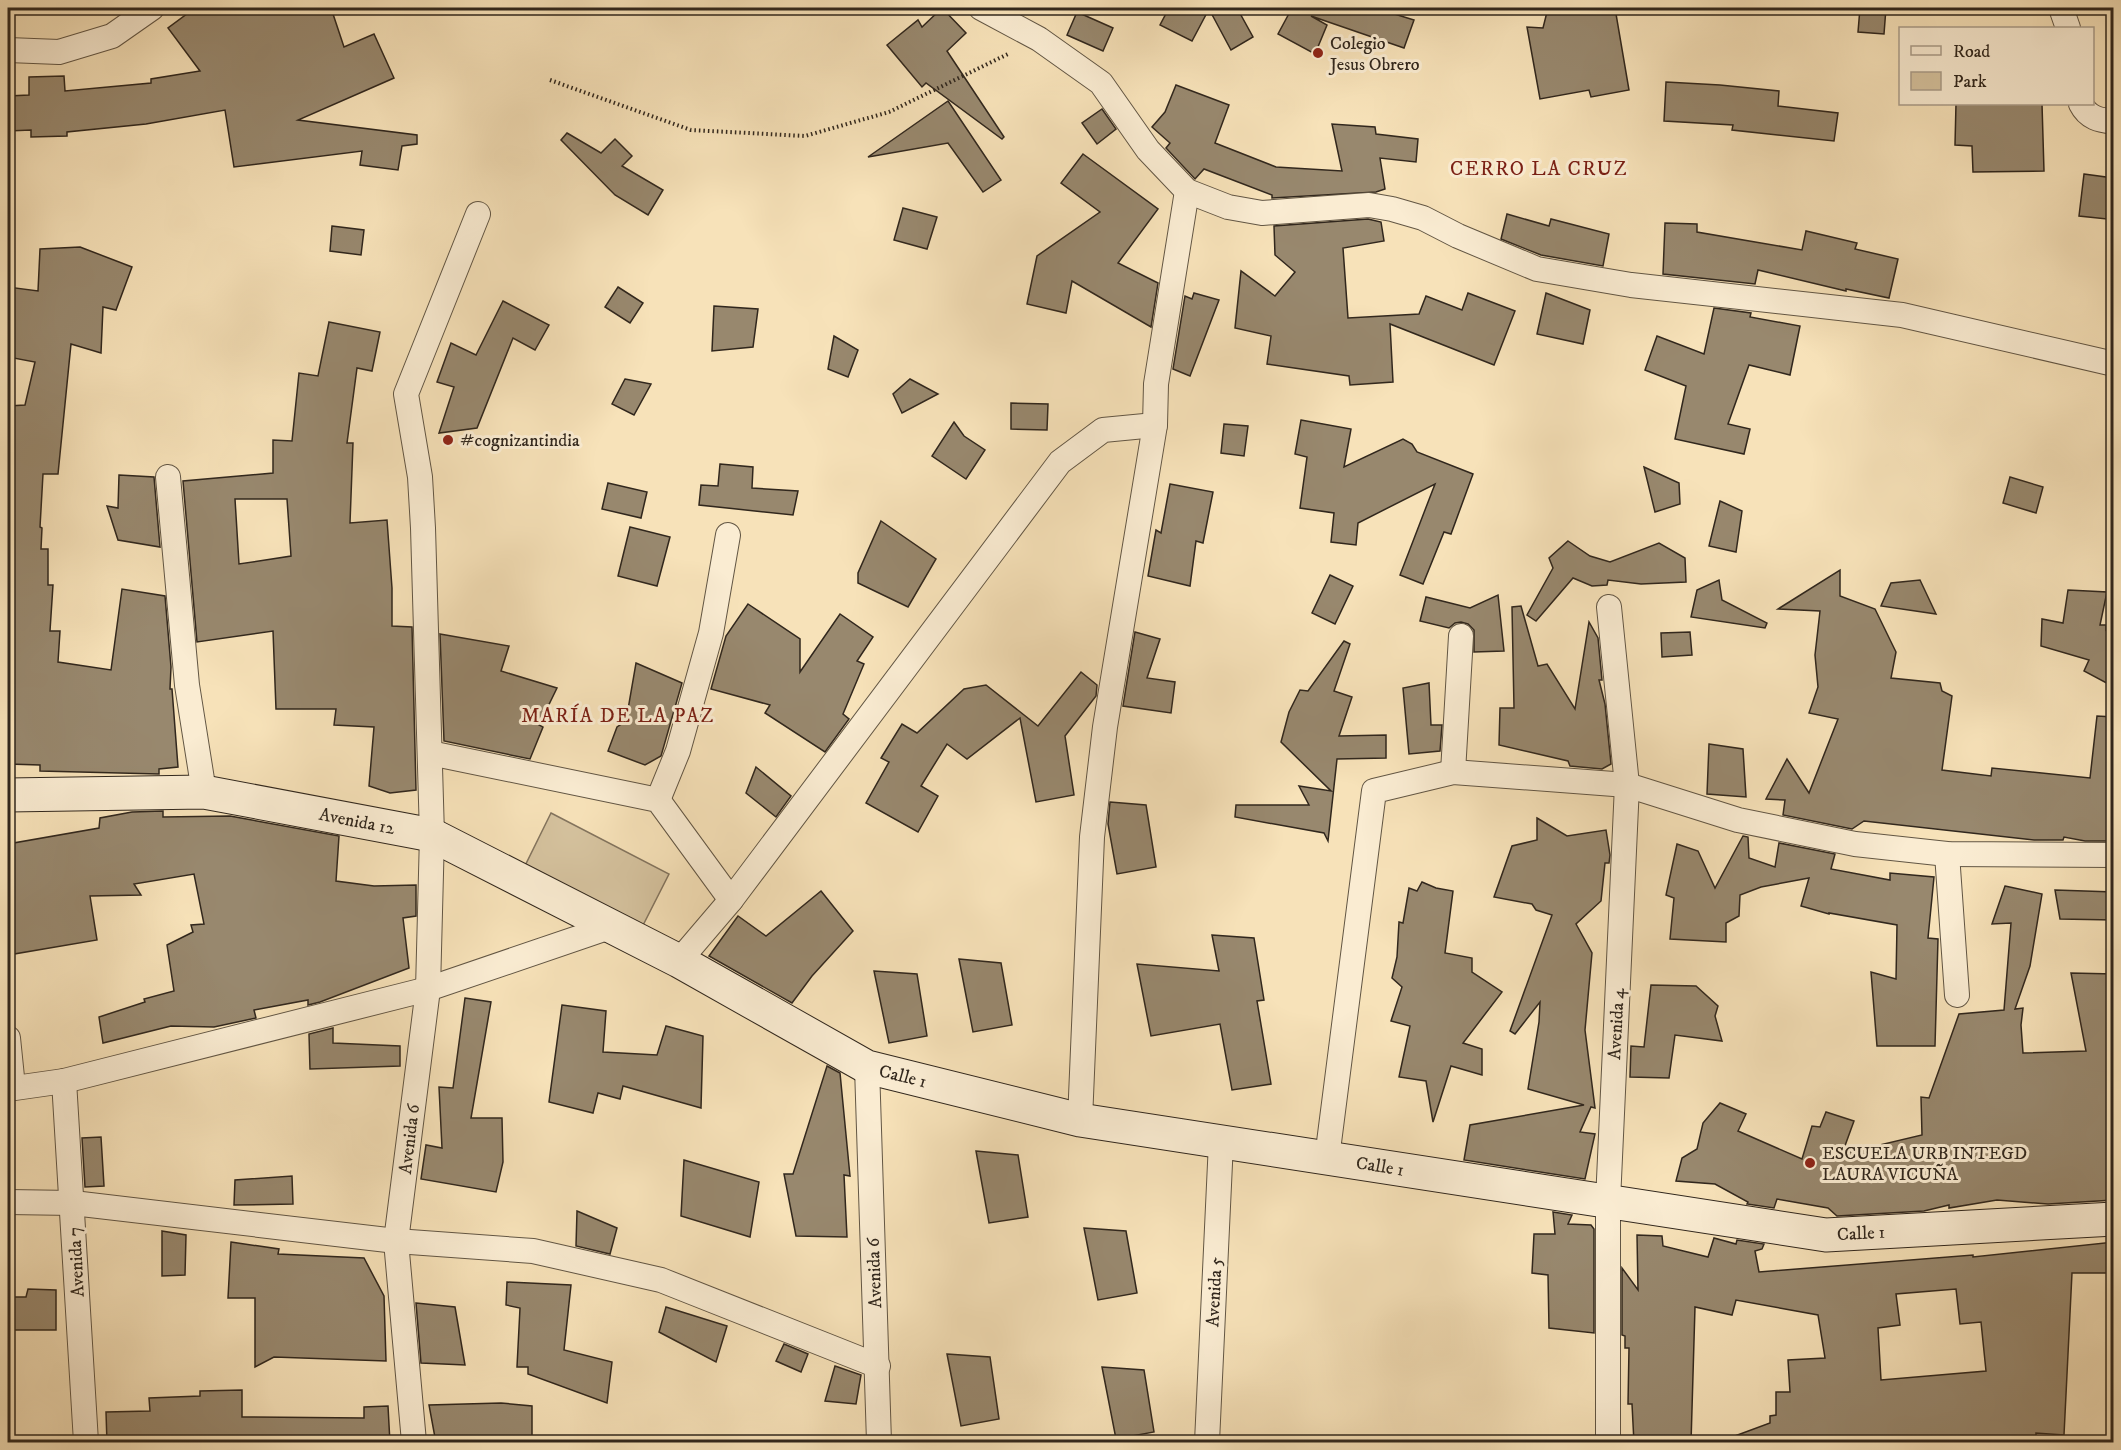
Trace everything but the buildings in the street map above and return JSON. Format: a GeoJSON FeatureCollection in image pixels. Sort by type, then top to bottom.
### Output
{"type":"FeatureCollection","features":[{"type":"Feature","properties":{"kind":"street"},"geometry":{"type":"LineString","coordinates":[[8,50],[59,52],[112,36],[152,8]]}},
{"type":"Feature","properties":{"kind":"street"},"geometry":{"type":"LineString","coordinates":[[981,8],[1039,39],[1101,83],[1148,150],[1187,191],[1228,207],[1262,213],[1369,205],[1392,209],[1423,218],[1458,236],[1537,269],[1631,285],[1902,315],[2114,364]]}},
{"type":"Feature","properties":{"kind":"street"},"geometry":{"type":"LineString","coordinates":[[2061,8],[2068,27]]}},
{"type":"Feature","properties":{"kind":"street"},"geometry":{"type":"LineString","coordinates":[[2082,105],[2095,119],[2114,122]]}},
{"type":"Feature","properties":{"kind":"street"},"geometry":{"type":"LineString","coordinates":[[1080,1120],[1092,837],[1105,727],[1155,425],[1156,384],[1187,191]]}},
{"type":"Feature","properties":{"kind":"street","name":"Avenida 6"},"geometry":{"type":"LineString","coordinates":[[414,1443],[396,1241],[428,989],[432,835],[420,477],[406,394],[478,214]]}},
{"type":"Feature","properties":{"kind":"street"},"geometry":{"type":"LineString","coordinates":[[679,961],[731,900],[1060,462],[1103,430],[1155,425]]}},
{"type":"Feature","properties":{"kind":"street"},"geometry":{"type":"LineString","coordinates":[[168,477],[187,685],[204,792]]}},
{"type":"Feature","properties":{"kind":"street"},"geometry":{"type":"LineString","coordinates":[[658,800],[678,751],[711,633],[728,535]]}},
{"type":"Feature","properties":{"kind":"street","name":"Avenida 4"},"geometry":{"type":"LineString","coordinates":[[1608,1443],[1608,1201],[1627,785],[1609,608]]}},
{"type":"Feature","properties":{"kind":"street"},"geometry":{"type":"LineString","coordinates":[[1453,772],[1461,636]]}},
{"type":"Feature","properties":{"kind":"street"},"geometry":{"type":"LineString","coordinates":[[430,753],[658,800],[731,900]]}},
{"type":"Feature","properties":{"kind":"street"},"geometry":{"type":"LineString","coordinates":[[1327,1158],[1374,791],[1453,772],[1627,785],[1738,820],[1855,844],[1947,854],[2114,855]]}},
{"type":"Feature","properties":{"kind":"street","name":"Avenida 12"},"geometry":{"type":"LineString","coordinates":[[8,795],[204,792],[432,835],[679,961]]}},
{"type":"Feature","properties":{"kind":"street"},"geometry":{"type":"LineString","coordinates":[[1947,854],[1957,995]]}},
{"type":"Feature","properties":{"kind":"street"},"geometry":{"type":"LineString","coordinates":[[8,1038],[10,1088],[64,1081],[428,989],[610,927]]}},
{"type":"Feature","properties":{"kind":"street","name":"Calle 1"},"geometry":{"type":"LineString","coordinates":[[679,961],[867,1067],[1080,1120],[1826,1235],[2114,1219]]}},
{"type":"Feature","properties":{"kind":"street","name":"Avenida 6"},"geometry":{"type":"LineString","coordinates":[[867,1067],[879,1443]]}},
{"type":"Feature","properties":{"kind":"street","name":"Avenida 7"},"geometry":{"type":"LineString","coordinates":[[64,1081],[86,1443]]}},
{"type":"Feature","properties":{"kind":"street","name":"Avenida 5"},"geometry":{"type":"LineString","coordinates":[[1208,1443],[1221,1142]]}},
{"type":"Feature","properties":{"kind":"street"},"geometry":{"type":"LineString","coordinates":[[8,1202],[73,1203],[396,1241],[533,1251],[661,1280],[878,1366]]}},
{"type":"Feature","properties":{"kind":"path"},"geometry":{"type":"LineString","coordinates":[[550,80],[691,130],[804,136],[889,112],[1039,39]]}},
{"type":"Feature","properties":{"kind":"green space"},"geometry":{"type":"Polygon","coordinates":[[[551,813],[669,874],[635,941],[518,880],[551,813]]]}},
{"type":"Feature","properties":{"kind":"place","name":"Colegio Jesus Obrero"},"geometry":{"type":"Point","coordinates":[1318,53]}},
{"type":"Feature","properties":{"kind":"place","name":"#cognizantindia"},"geometry":{"type":"Point","coordinates":[448,440]}},
{"type":"Feature","properties":{"kind":"place","name":"ESCUELA URB INTEGD LAURA VICUÑA"},"geometry":{"type":"Point","coordinates":[1810,1163]}},
{"type":"Feature","properties":{"kind":"district","name":"CERRO LA CRUZ"},"geometry":{"type":"Point","coordinates":[1539,168]}},
{"type":"Feature","properties":{"kind":"district","name":"MARÍA DE LA PAZ"},"geometry":{"type":"Point","coordinates":[618,715]}}]}
